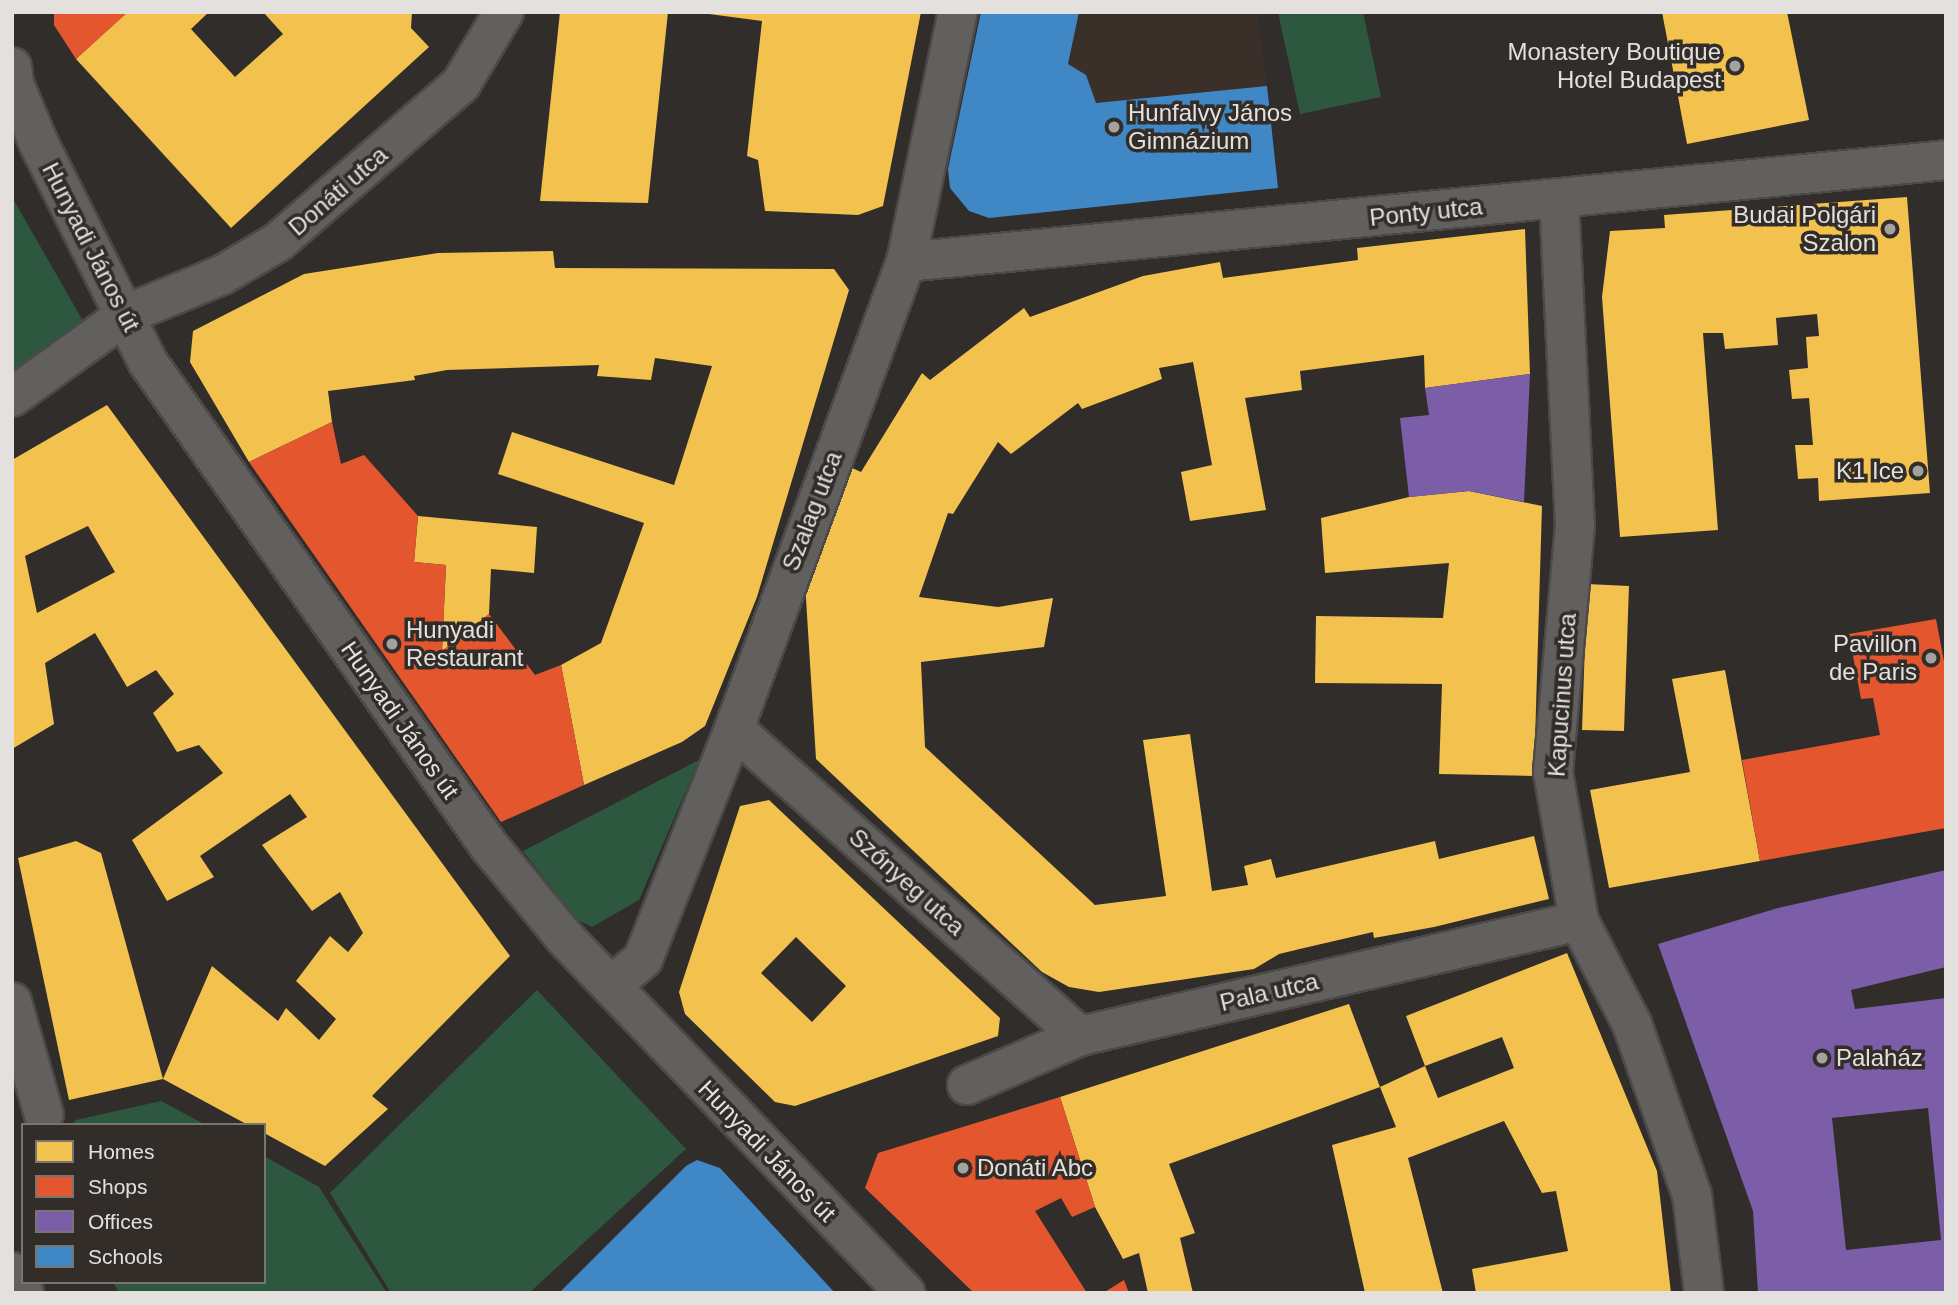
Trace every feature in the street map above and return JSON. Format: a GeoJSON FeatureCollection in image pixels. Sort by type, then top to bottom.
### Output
{"type":"FeatureCollection","features":[{"type":"Feature","properties":{"kind":"street","name":"Donáti utca"},"geometry":{"type":"LineString","coordinates":[[12,397],[127,314],[222,275],[278,242],[461,84],[504,12]]}},
{"type":"Feature","properties":{"kind":"street","name":"Szalag utca"},"geometry":{"type":"LineString","coordinates":[[611,986],[643,958],[734,729],[906,262],[958,12]]}},
{"type":"Feature","properties":{"kind":"street","name":"Hunyadi János út"},"geometry":{"type":"LineString","coordinates":[[12,66],[14,84],[39,144],[127,314],[147,361],[489,846],[611,986],[905,1293]]}},
{"type":"Feature","properties":{"kind":"street","name":"Ponty utca"},"geometry":{"type":"LineString","coordinates":[[906,262],[1946,160]]}},
{"type":"Feature","properties":{"kind":"street","name":"Kapucinus utca"},"geometry":{"type":"LineString","coordinates":[[1559,199],[1574,525],[1553,772],[1579,920],[1632,1024],[1692,1195],[1704,1293]]}},
{"type":"Feature","properties":{"kind":"street","name":"Szőnyeg utca"},"geometry":{"type":"LineString","coordinates":[[734,729],[1080,1036]]}},
{"type":"Feature","properties":{"kind":"street","name":"Pala utca"},"geometry":{"type":"LineString","coordinates":[[967,1085],[1080,1036],[1579,920]]}},
{"type":"Feature","properties":{"kind":"street"},"geometry":{"type":"LineString","coordinates":[[12,1002],[44,1115]]}},
{"type":"Feature","properties":{"kind":"street"},"geometry":{"type":"LineString","coordinates":[[12,1272],[24,1293]]}},
{"type":"Feature","properties":{"kind":"shaded area","name":"Hunfalvy János Gimnázium"},"geometry":{"type":"Polygon","coordinates":[[[981,12],[1258,12],[1278,188],[989,218],[969,211],[950,188],[948,169],[981,12]]]}},
{"type":"Feature","properties":{"kind":"green space"},"geometry":{"type":"Polygon","coordinates":[[[1278,12],[1363,12],[1381,97],[1300,114],[1278,12]]]}},
{"type":"Feature","properties":{"kind":"green space"},"geometry":{"type":"Polygon","coordinates":[[[12,197],[83,321],[12,371],[12,197]]]}},
{"type":"Feature","properties":{"kind":"green space"},"geometry":{"type":"Polygon","coordinates":[[[699,760],[639,900],[592,927],[576,919],[523,851],[699,760]]]}},
{"type":"Feature","properties":{"kind":"green space"},"geometry":{"type":"Polygon","coordinates":[[[537,990],[686,1149],[529,1293],[391,1293],[330,1193],[537,990]]]}},
{"type":"Feature","properties":{"kind":"green space"},"geometry":{"type":"Polygon","coordinates":[[[161,1101],[202,1123],[72,1123],[161,1101]]]}},
{"type":"Feature","properties":{"kind":"green space"},"geometry":{"type":"Polygon","coordinates":[[[266,1157],[319,1187],[387,1293],[119,1293],[114,1284],[266,1284],[266,1157]]]}},
{"type":"Feature","properties":{"kind":"building: Homes"},"geometry":{"type":"Polygon","coordinates":[[[127,12],[209,12],[191,29],[235,77],[283,34],[263,12],[412,12],[411,28],[429,47],[231,228],[76,59],[127,12]]]}},
{"type":"Feature","properties":{"kind":"building: Homes"},"geometry":{"type":"Polygon","coordinates":[[[560,12],[668,12],[648,203],[540,201],[560,12]]]}},
{"type":"Feature","properties":{"kind":"building: Homes"},"geometry":{"type":"Polygon","coordinates":[[[694,12],[921,12],[883,206],[858,215],[765,211],[758,160],[747,156],[762,21],[694,12]]]}},
{"type":"Feature","properties":{"kind":"building: Homes","name":"Monastery Boutique Hotel Budapest"},"geometry":{"type":"Polygon","coordinates":[[[1662,12],[1787,12],[1809,120],[1687,144],[1662,12]]]}},
{"type":"Feature","properties":{"kind":"building: Homes"},"geometry":{"type":"Polygon","coordinates":[[[1907,197],[1930,493],[1819,501],[1818,478],[1798,479],[1795,445],[1813,445],[1809,398],[1792,399],[1789,370],[1808,368],[1806,337],[1819,336],[1817,314],[1776,318],[1778,345],[1725,349],[1723,333],[1703,333],[1718,530],[1620,537],[1602,297],[1610,231],[1665,228],[1664,215],[1907,197]]]}},
{"type":"Feature","properties":{"kind":"building: Homes"},"geometry":{"type":"Polygon","coordinates":[[[1525,229],[1530,374],[1425,388],[1424,355],[1300,371],[1302,390],[1245,398],[1266,510],[1190,521],[1181,472],[1212,465],[1193,362],[1159,368],[1162,379],[1082,409],[1078,403],[1011,454],[998,442],[953,514],[948,513],[919,597],[998,607],[1053,598],[1044,647],[921,662],[925,747],[1095,905],[1166,896],[1143,740],[1190,734],[1212,891],[1248,885],[1244,866],[1271,859],[1276,878],[1435,841],[1439,859],[1534,836],[1549,899],[1434,927],[1374,938],[1373,932],[1304,948],[1279,954],[1254,969],[1099,992],[1069,987],[1042,972],[816,759],[805,583],[809,583],[850,467],[861,472],[922,373],[930,380],[1024,308],[1030,317],[1143,276],[1220,262],[1223,278],[1358,260],[1357,248],[1525,229]]]}},
{"type":"Feature","properties":{"kind":"building: Homes"},"geometry":{"type":"Polygon","coordinates":[[[553,251],[555,268],[834,269],[849,290],[757,597],[705,726],[682,742],[584,785],[561,665],[601,643],[644,523],[498,474],[512,432],[674,485],[712,366],[655,358],[651,380],[597,376],[599,365],[447,370],[414,376],[415,380],[328,391],[332,422],[249,462],[190,362],[193,331],[304,274],[438,253],[553,251]]]}},
{"type":"Feature","properties":{"kind":"building: Homes"},"geometry":{"type":"Polygon","coordinates":[[[107,405],[510,956],[372,1096],[388,1109],[325,1166],[266,1134],[266,1123],[244,1123],[163,1079],[212,966],[278,1021],[286,1008],[319,1040],[336,1019],[296,981],[330,936],[348,952],[363,933],[340,892],[312,911],[262,845],[307,817],[290,794],[200,856],[214,877],[167,901],[132,840],[223,773],[199,745],[177,752],[153,713],[174,694],[156,670],[127,687],[95,633],[45,663],[54,724],[12,749],[12,460],[107,405]],[[88,526],[25,556],[37,613],[115,572],[88,526]]]}},
{"type":"Feature","properties":{"kind":"building: Homes"},"geometry":{"type":"Polygon","coordinates":[[[1469,491],[1542,506],[1534,776],[1439,774],[1442,684],[1315,683],[1316,616],[1443,618],[1449,563],[1325,573],[1321,518],[1409,497],[1469,491]]]}},
{"type":"Feature","properties":{"kind":"building: Homes"},"geometry":{"type":"Polygon","coordinates":[[[418,516],[537,527],[534,573],[491,569],[489,614],[442,651],[446,565],[414,562],[418,516]]]}},
{"type":"Feature","properties":{"kind":"building: Homes"},"geometry":{"type":"Polygon","coordinates":[[[1587,584],[1629,586],[1624,731],[1582,730],[1587,584]]]}},
{"type":"Feature","properties":{"kind":"building: Homes"},"geometry":{"type":"Polygon","coordinates":[[[1725,670],[1760,861],[1609,888],[1590,790],[1690,772],[1672,679],[1725,670]]]}},
{"type":"Feature","properties":{"kind":"building: Homes"},"geometry":{"type":"Polygon","coordinates":[[[769,800],[1000,1018],[998,1036],[795,1106],[775,1102],[685,1014],[679,992],[740,806],[769,800]],[[796,937],[761,973],[812,1022],[846,986],[796,937]]]}},
{"type":"Feature","properties":{"kind":"building: Homes"},"geometry":{"type":"Polygon","coordinates":[[[76,841],[101,853],[163,1079],[69,1100],[18,858],[76,841]]]}},
{"type":"Feature","properties":{"kind":"building: Homes"},"geometry":{"type":"Polygon","coordinates":[[[1567,953],[1657,1171],[1671,1293],[1476,1293],[1472,1269],[1568,1251],[1556,1191],[1542,1193],[1504,1121],[1408,1158],[1443,1293],[1365,1293],[1332,1145],[1396,1127],[1380,1087],[1425,1066],[1406,1016],[1567,953]],[[1502,1037],[1425,1066],[1438,1098],[1514,1068],[1502,1037]]]}},
{"type":"Feature","properties":{"kind":"building: Homes"},"geometry":{"type":"Polygon","coordinates":[[[1349,1004],[1380,1087],[1169,1164],[1195,1233],[1180,1238],[1193,1293],[1148,1293],[1139,1253],[1123,1259],[1095,1207],[1060,1097],[1349,1004]]]}},
{"type":"Feature","properties":{"kind":"building: Shops"},"geometry":{"type":"Polygon","coordinates":[[[54,12],[126,14],[76,59],[54,25],[54,12]]]}},
{"type":"Feature","properties":{"kind":"building: Shops"},"geometry":{"type":"Polygon","coordinates":[[[332,422],[341,464],[364,455],[418,516],[414,562],[446,565],[442,651],[489,614],[535,675],[561,665],[584,785],[501,822],[249,462],[332,422]]]}},
{"type":"Feature","properties":{"kind":"building: Shops"},"geometry":{"type":"Polygon","coordinates":[[[1936,619],[1946,672],[1946,828],[1760,861],[1742,760],[1880,735],[1873,698],[1861,699],[1849,634],[1936,619]]]}},
{"type":"Feature","properties":{"kind":"building: Shops"},"geometry":{"type":"Polygon","coordinates":[[[1060,1097],[1095,1207],[1072,1217],[1061,1198],[1035,1211],[1087,1293],[974,1293],[865,1188],[878,1153],[1060,1097]]]}},
{"type":"Feature","properties":{"kind":"building: Shops"},"geometry":{"type":"Polygon","coordinates":[[[1124,1280],[1129,1293],[1103,1293],[1124,1280]]]}},
{"type":"Feature","properties":{"kind":"building: Offices"},"geometry":{"type":"Polygon","coordinates":[[[1530,374],[1524,502],[1469,491],[1409,497],[1400,418],[1429,415],[1425,388],[1530,374]]]}},
{"type":"Feature","properties":{"kind":"building: Offices","name":"Palaház"},"geometry":{"type":"Polygon","coordinates":[[[1946,870],[1946,967],[1851,990],[1855,1009],[1946,998],[1946,1293],[1758,1293],[1753,1211],[1658,944],[1778,908],[1946,870]],[[1928,1108],[1832,1118],[1846,1250],[1941,1240],[1928,1108]]]}},
{"type":"Feature","properties":{"kind":"building: Schools","name":"Hunfalvy János Gimnázium"},"geometry":{"type":"Polygon","coordinates":[[[981,12],[1079,12],[1068,64],[1086,75],[1096,103],[1267,86],[1278,188],[989,218],[969,211],[950,188],[948,169],[981,12]]]}},
{"type":"Feature","properties":{"kind":"building: Schools"},"geometry":{"type":"Polygon","coordinates":[[[697,1160],[720,1168],[835,1293],[559,1293],[686,1166],[697,1160]]]}},
{"type":"Feature","properties":{"kind":"place","name":"Monastery Boutique Hotel Budapest"},"geometry":{"type":"Point","coordinates":[1735,66]}},
{"type":"Feature","properties":{"kind":"place","name":"Hunfalvy János Gimnázium"},"geometry":{"type":"Point","coordinates":[1114,127]}},
{"type":"Feature","properties":{"kind":"place","name":"Budai Polgári Szalon"},"geometry":{"type":"Point","coordinates":[1890,229]}},
{"type":"Feature","properties":{"kind":"place","name":"K1 Ice"},"geometry":{"type":"Point","coordinates":[1918,471]}},
{"type":"Feature","properties":{"kind":"place","name":"Hunyadi Restaurant"},"geometry":{"type":"Point","coordinates":[392,644]}},
{"type":"Feature","properties":{"kind":"place","name":"Pavillon de Paris"},"geometry":{"type":"Point","coordinates":[1931,658]}},
{"type":"Feature","properties":{"kind":"place","name":"Palaház"},"geometry":{"type":"Point","coordinates":[1822,1058]}},
{"type":"Feature","properties":{"kind":"place","name":"Donáti Abc"},"geometry":{"type":"Point","coordinates":[963,1168]}}]}
